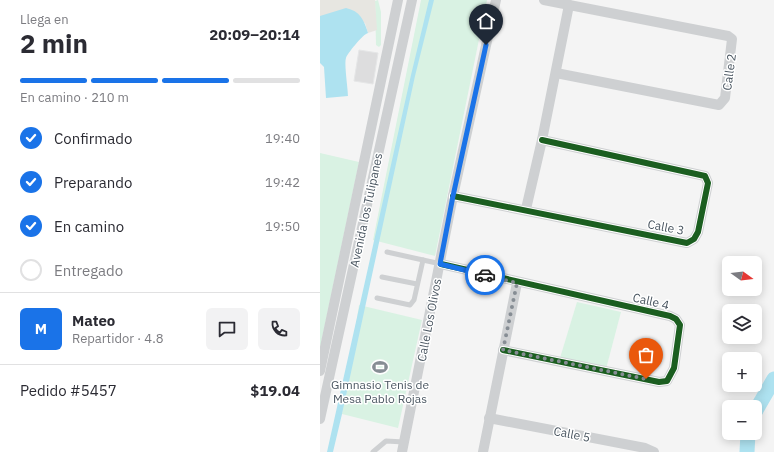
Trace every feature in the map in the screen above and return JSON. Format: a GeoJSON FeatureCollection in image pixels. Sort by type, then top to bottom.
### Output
{"type":"FeatureCollection","features":[{"type":"Feature","properties":{"kind":"street","name":"Avenida los Tulipanes"},"geometry":{"type":"LineString","coordinates":[[320,371],[398,0]]}},
{"type":"Feature","properties":{"kind":"street","name":"Avenida los Tulipanes"},"geometry":{"type":"LineString","coordinates":[[320,419],[412,0]]}},
{"type":"Feature","properties":{"kind":"street","name":"Calle Los Olivos"},"geometry":{"type":"LineString","coordinates":[[403,447],[453,196],[496,0]]}},
{"type":"Feature","properties":{"kind":"street","name":"Calle 2"},"geometry":{"type":"LineString","coordinates":[[544,0],[728,36],[732,39],[733,46],[725,98],[719,105],[556,73]]}},
{"type":"Feature","properties":{"kind":"street"},"geometry":{"type":"LineString","coordinates":[[526,209],[542,140],[569,5]]}},
{"type":"Feature","properties":{"kind":"street","name":"Calle 3"},"geometry":{"type":"LineString","coordinates":[[453,196],[526,209],[687,243],[694,239],[698,232],[708,183],[704,176],[542,140]]}},
{"type":"Feature","properties":{"kind":"street","name":"Calle 4"},"geometry":{"type":"LineString","coordinates":[[440,264],[517,283],[670,316],[676,319],[680,325],[674,368],[666,382],[659,382],[503,350]]}},
{"type":"Feature","properties":{"kind":"street"},"geometry":{"type":"LineString","coordinates":[[483,452],[517,283]]}},
{"type":"Feature","properties":{"kind":"street","name":"Calle 5"},"geometry":{"type":"LineString","coordinates":[[489,418],[645,448],[654,452]]}},
{"type":"Feature","properties":{"kind":"lane"},"geometry":{"type":"LineString","coordinates":[[387,252],[440,264]]}},
{"type":"Feature","properties":{"kind":"lane"},"geometry":{"type":"LineString","coordinates":[[377,298],[410,305],[414,300],[422,260]]}},
{"type":"Feature","properties":{"kind":"lane"},"geometry":{"type":"LineString","coordinates":[[382,277],[417,284]]}},
{"type":"Feature","properties":{"kind":"lane"},"geometry":{"type":"LineString","coordinates":[[373,452],[386,441],[403,447]]}},
{"type":"Feature","properties":{"kind":"green space"},"geometry":{"type":"Polygon","coordinates":[[[378,0],[381,12],[381,45],[379,47],[376,45],[375,1],[378,0]]]}},
{"type":"Feature","properties":{"kind":"green space"},"geometry":{"type":"Polygon","coordinates":[[[421,0],[487,0],[435,256],[373,240],[421,0]]]}},
{"type":"Feature","properties":{"kind":"green space"},"geometry":{"type":"Polygon","coordinates":[[[320,153],[359,162],[320,348],[320,153]]]}},
{"type":"Feature","properties":{"kind":"green space"},"geometry":{"type":"Polygon","coordinates":[[[577,302],[621,312],[606,369],[560,358],[577,302]]]}},
{"type":"Feature","properties":{"kind":"green space","name":"Gimnasio Tenis de Mesa Pablo Rojas"},"geometry":{"type":"Polygon","coordinates":[[[359,305],[422,320],[398,428],[342,414],[359,305]]]}},
{"type":"Feature","properties":{"kind":"sand"},"geometry":{"type":"Polygon","coordinates":[[[320,0],[375,0],[377,30],[368,33],[365,23],[320,16],[320,0]]]}},
{"type":"Feature","properties":{"kind":"water"},"geometry":{"type":"Polygon","coordinates":[[[429,0],[434,0],[415,76],[342,414],[333,452],[327,452],[411,75],[429,0]]]}},
{"type":"Feature","properties":{"kind":"water"},"geometry":{"type":"Polygon","coordinates":[[[346,8],[355,11],[361,17],[368,33],[356,44],[346,58],[345,65],[348,96],[326,98],[324,67],[320,63],[320,16],[346,8]]]}},
{"type":"Feature","properties":{"kind":"building"},"geometry":{"type":"Polygon","coordinates":[[[359,50],[378,53],[373,84],[354,81],[359,50]]]}},
{"type":"Feature","properties":{"kind":"waterway"},"geometry":{"type":"LineString","coordinates":[[762,400],[774,379]]}},
{"type":"Feature","properties":{"kind":"waterway"},"geometry":{"type":"LineString","coordinates":[[747,452],[748,440]]}},
{"type":"Feature","properties":{"kind":"cycle path"},"geometry":{"type":"LineString","coordinates":[[453,196],[687,243],[694,239],[698,232],[708,183],[705,176],[542,140]]}},
{"type":"Feature","properties":{"kind":"cycle path"},"geometry":{"type":"LineString","coordinates":[[441,264],[670,316],[676,319],[680,325],[674,368],[667,381],[659,382],[503,350]]}},
{"type":"Feature","properties":{"kind":"way so far"},"geometry":{"type":"LineString","coordinates":[[485,275],[517,283],[503,350],[604,372],[646,379]]}},
{"type":"Feature","properties":{"kind":"place","name":"Gimnasio Tenis de Mesa Pablo Rojas"},"geometry":{"type":"Point","coordinates":[380,367]}},
{"type":"Feature","properties":{"kind":"route"},"geometry":{"type":"LineString","coordinates":[[485,275],[440,264],[453,196],[486,45]]}}]}
